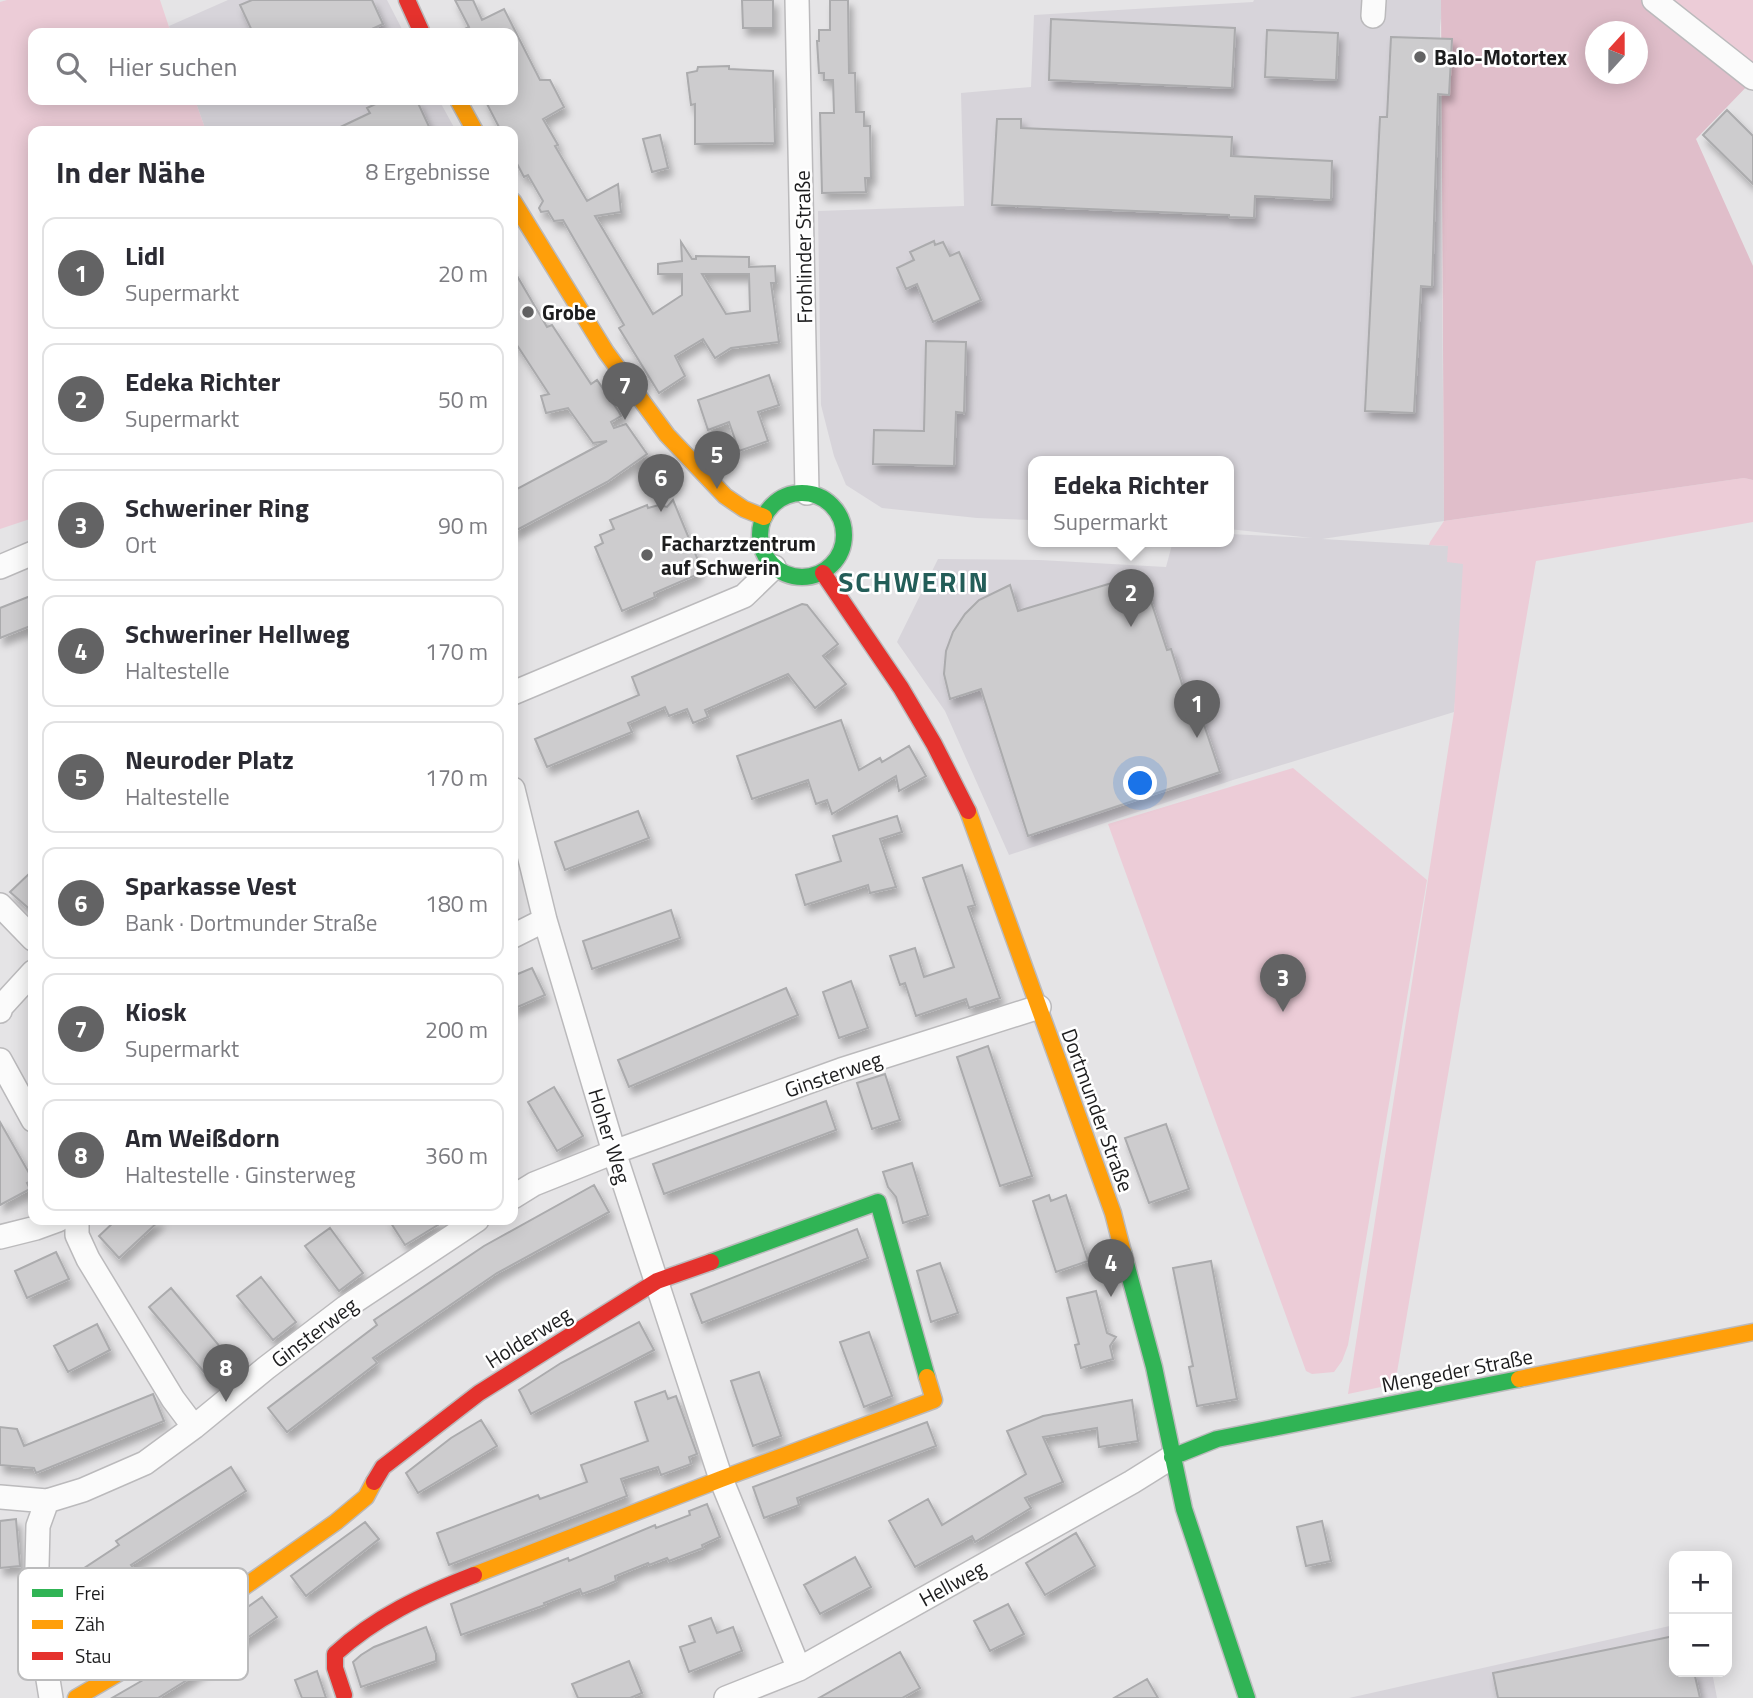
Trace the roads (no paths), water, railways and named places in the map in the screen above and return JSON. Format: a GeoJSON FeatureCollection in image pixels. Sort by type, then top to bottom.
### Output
{"type":"FeatureCollection","features":[{"type":"Feature","properties":{"kind":"main road"},"geometry":{"type":"LineString","coordinates":[[407,0],[420,28]]}},
{"type":"Feature","properties":{"kind":"main road"},"geometry":{"type":"LineString","coordinates":[[461,105],[472,126]]}},
{"type":"Feature","properties":{"kind":"main road"},"geometry":{"type":"LineString","coordinates":[[518,209],[606,352],[667,435],[725,496],[744,509],[764,517]]}},
{"type":"Feature","properties":{"kind":"main road"},"geometry":{"type":"LineString","coordinates":[[807,494],[818,496],[835,508],[843,524],[845,538],[831,567],[823,573],[810,577],[789,576],[768,560],[760,534],[764,517],[775,503],[784,497],[807,494]]}},
{"type":"Feature","properties":{"kind":"main road","name":"Dortmunder Straße"},"geometry":{"type":"LineString","coordinates":[[823,573],[901,688],[965,804],[1113,1213],[1154,1367],[1184,1509],[1247,1698]]}},
{"type":"Feature","properties":{"kind":"main road","name":"Holderweg"},"geometry":{"type":"LineString","coordinates":[[248,1584],[336,1522],[366,1497],[383,1467],[479,1393],[657,1280],[878,1202],[934,1400],[721,1479]]}},
{"type":"Feature","properties":{"kind":"main road","name":"Mengeder Straße"},"geometry":{"type":"LineString","coordinates":[[1172,1457],[1217,1439],[1753,1332]]}},
{"type":"Feature","properties":{"kind":"main road"},"geometry":{"type":"LineString","coordinates":[[344,1695],[335,1668],[335,1654],[350,1640],[418,1597],[721,1479]]}},
{"type":"Feature","properties":{"kind":"main road","name":"Holderweg"},"geometry":{"type":"LineString","coordinates":[[76,1698],[107,1680]]}},
{"type":"Feature","properties":{"kind":"street","name":"Frohlinder Straße"},"geometry":{"type":"LineString","coordinates":[[797,0],[807,494]]}},
{"type":"Feature","properties":{"kind":"street"},"geometry":{"type":"LineString","coordinates":[[1654,0],[1753,78]]}},
{"type":"Feature","properties":{"kind":"street"},"geometry":{"type":"LineString","coordinates":[[0,567],[28,555]]}},
{"type":"Feature","properties":{"kind":"street"},"geometry":{"type":"LineString","coordinates":[[518,691],[744,596],[774,567]]}},
{"type":"Feature","properties":{"kind":"street","name":"Hoher Weg"},"geometry":{"type":"LineString","coordinates":[[518,809],[545,920],[614,1152],[721,1479],[799,1669]]}},
{"type":"Feature","properties":{"kind":"street"},"geometry":{"type":"LineString","coordinates":[[2,910],[28,934]]}},
{"type":"Feature","properties":{"kind":"street"},"geometry":{"type":"LineString","coordinates":[[518,934],[545,920]]}},
{"type":"Feature","properties":{"kind":"street"},"geometry":{"type":"LineString","coordinates":[[0,1011],[28,978]]}},
{"type":"Feature","properties":{"kind":"street","name":"Ginsterweg"},"geometry":{"type":"LineString","coordinates":[[518,1194],[534,1184],[614,1152],[841,1070],[1039,1007]]}},
{"type":"Feature","properties":{"kind":"street"},"geometry":{"type":"LineString","coordinates":[[0,1060],[28,1111]]}},
{"type":"Feature","properties":{"kind":"street"},"geometry":{"type":"LineString","coordinates":[[0,1237],[45,1225]]}},
{"type":"Feature","properties":{"kind":"street"},"geometry":{"type":"LineString","coordinates":[[78,1225],[77,1235],[88,1259],[173,1399],[194,1427]]}},
{"type":"Feature","properties":{"kind":"street","name":"Ginsterweg"},"geometry":{"type":"LineString","coordinates":[[0,1497],[47,1501],[83,1490],[135,1467],[194,1427],[336,1314],[470,1225]]}},
{"type":"Feature","properties":{"kind":"street","name":"Hellweg"},"geometry":{"type":"LineString","coordinates":[[726,1698],[799,1669],[1172,1457]]}},
{"type":"Feature","properties":{"kind":"street"},"geometry":{"type":"LineString","coordinates":[[37,1568],[38,1526],[47,1501]]}},
{"type":"Feature","properties":{"kind":"street"},"geometry":{"type":"LineString","coordinates":[[48,1680],[51,1698]]}},
{"type":"Feature","properties":{"kind":"place","name":"Balo-Motortex"},"geometry":{"type":"Point","coordinates":[1420,57]}},
{"type":"Feature","properties":{"kind":"place","name":"Grobe"},"geometry":{"type":"Point","coordinates":[528,312]}},
{"type":"Feature","properties":{"kind":"place","name":"Kiosk"},"geometry":{"type":"Point","coordinates":[625,420]}},
{"type":"Feature","properties":{"kind":"place","name":"Neuroder Platz"},"geometry":{"type":"Point","coordinates":[717,489]}},
{"type":"Feature","properties":{"kind":"place","name":"Sparkasse Vest"},"geometry":{"type":"Point","coordinates":[661,512]}},
{"type":"Feature","properties":{"kind":"place","name":"Facharztzentrum auf Schwerin"},"geometry":{"type":"Point","coordinates":[647,555]}},
{"type":"Feature","properties":{"kind":"place","name":"Edeka Richter"},"geometry":{"type":"Point","coordinates":[1131,627]}},
{"type":"Feature","properties":{"kind":"place","name":"Lidl"},"geometry":{"type":"Point","coordinates":[1197,738]}},
{"type":"Feature","properties":{"kind":"place","name":"Schweriner Ring"},"geometry":{"type":"Point","coordinates":[1283,1012]}},
{"type":"Feature","properties":{"kind":"place","name":"Schweriner Hellweg"},"geometry":{"type":"Point","coordinates":[1111,1297]}},
{"type":"Feature","properties":{"kind":"place","name":"Am Weißdorn"},"geometry":{"type":"Point","coordinates":[226,1402]}},
{"type":"Feature","properties":{"kind":"district","name":"SCHWERIN"},"geometry":{"type":"Point","coordinates":[914,581]}}]}
